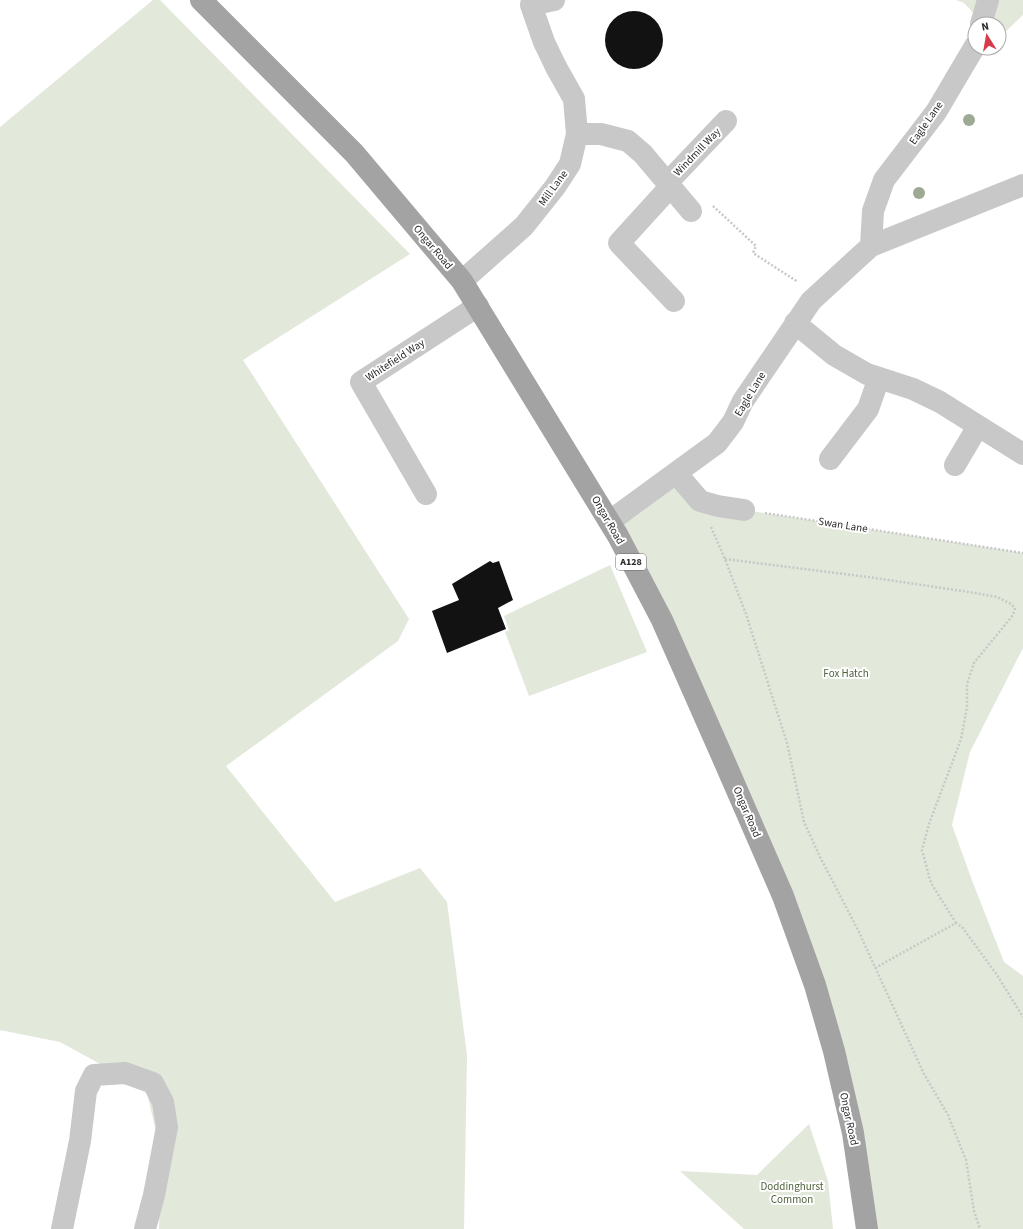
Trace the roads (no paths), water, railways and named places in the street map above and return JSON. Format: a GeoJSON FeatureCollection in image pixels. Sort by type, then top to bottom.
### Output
{"type":"FeatureCollection","features":[{"type":"Feature","properties":{"kind":"main road","name":"Ongar Road"},"geometry":{"type":"LineString","coordinates":[[201,0],[354,153],[462,281],[610,521],[662,620],[760,842],[794,926],[815,984],[834,1051],[852,1133],[867,1229]]}},
{"type":"Feature","properties":{"kind":"street"},"geometry":{"type":"LineString","coordinates":[[532,2],[554,0]]}},
{"type":"Feature","properties":{"kind":"street"},"geometry":{"type":"LineString","coordinates":[[984,16],[988,0]]}},
{"type":"Feature","properties":{"kind":"street","name":"Mill Lane"},"geometry":{"type":"LineString","coordinates":[[462,281],[529,221],[555,187],[570,164],[577,134],[574,99],[544,42],[532,2]]}},
{"type":"Feature","properties":{"kind":"street","name":"Eagle Lane"},"geometry":{"type":"LineString","coordinates":[[871,246],[873,211],[884,180],[936,112],[969,56]]}},
{"type":"Feature","properties":{"kind":"street","name":"Windmill Way"},"geometry":{"type":"LineString","coordinates":[[669,185],[726,121]]}},
{"type":"Feature","properties":{"kind":"street","name":"Windmill Way"},"geometry":{"type":"LineString","coordinates":[[577,134],[601,134],[628,141],[643,154],[691,211]]}},
{"type":"Feature","properties":{"kind":"street"},"geometry":{"type":"LineString","coordinates":[[669,185],[618,243],[674,302]]}},
{"type":"Feature","properties":{"kind":"street","name":"Eagle Lane"},"geometry":{"type":"LineString","coordinates":[[610,521],[717,443],[733,422],[744,401],[795,323],[817,294],[871,246],[1023,185]]}},
{"type":"Feature","properties":{"kind":"street","name":"Whitefield Way"},"geometry":{"type":"LineString","coordinates":[[426,494],[361,382],[478,306]]}},
{"type":"Feature","properties":{"kind":"street"},"geometry":{"type":"LineString","coordinates":[[795,323],[834,355],[867,374],[913,389],[940,402],[1023,454]]}},
{"type":"Feature","properties":{"kind":"street"},"geometry":{"type":"LineString","coordinates":[[830,459],[868,409],[879,378]]}},
{"type":"Feature","properties":{"kind":"street"},"geometry":{"type":"LineString","coordinates":[[955,465],[978,426]]}},
{"type":"Feature","properties":{"kind":"street"},"geometry":{"type":"LineString","coordinates":[[676,473],[700,501],[718,506],[744,510]]}},
{"type":"Feature","properties":{"kind":"street"},"geometry":{"type":"LineString","coordinates":[[62,1229],[80,1141],[86,1091],[94,1075],[125,1073],[153,1083],[163,1102],[167,1127],[154,1195],[145,1229]]}},
{"type":"Feature","properties":{"kind":"park label","name":"Fox Hatch"},"geometry":{"type":"Point","coordinates":[846,673]}},
{"type":"Feature","properties":{"kind":"park label","name":"Doddinghurst Common"},"geometry":{"type":"Point","coordinates":[792,1192]}}]}
